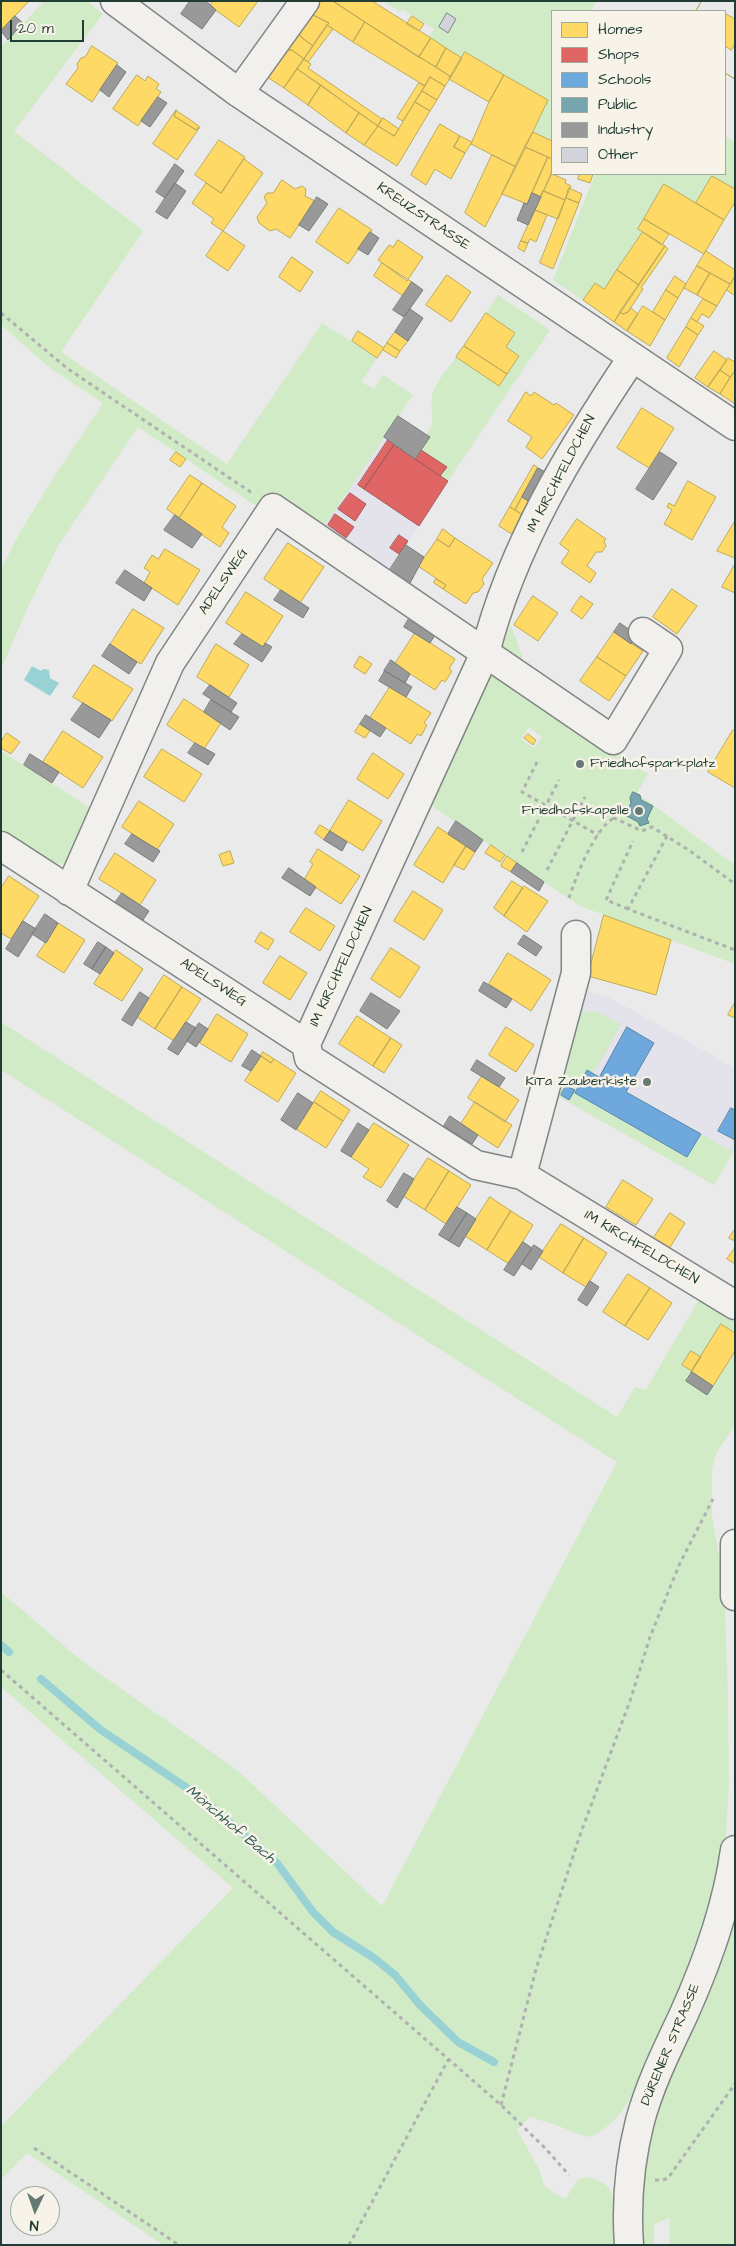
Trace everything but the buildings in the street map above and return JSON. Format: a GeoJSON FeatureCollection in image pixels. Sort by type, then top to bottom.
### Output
{"type":"FeatureCollection","features":[{"type":"Feature","properties":{"kind":"street","name":"KREUZSTRASSE"},"geometry":{"type":"LineString","coordinates":[[114,1],[239,93],[735,426]]}},
{"type":"Feature","properties":{"kind":"street"},"geometry":{"type":"LineString","coordinates":[[239,93],[305,1]]}},
{"type":"Feature","properties":{"kind":"street","name":"IM KIRCHFELDCHEN"},"geometry":{"type":"LineString","coordinates":[[632,358],[596,411],[545,500],[493,620],[485,653],[306,1044],[309,1058],[476,1165],[522,1175],[735,1305]]}},
{"type":"Feature","properties":{"kind":"street"},"geometry":{"type":"LineString","coordinates":[[274,508],[613,740],[668,649],[643,632]]}},
{"type":"Feature","properties":{"kind":"street","name":"ADELSWEG"},"geometry":{"type":"LineString","coordinates":[[69,891],[170,663],[274,508]]}},
{"type":"Feature","properties":{"kind":"street","name":"ADELSWEG"},"geometry":{"type":"LineString","coordinates":[[1,846],[306,1044]]}},
{"type":"Feature","properties":{"kind":"street"},"geometry":{"type":"LineString","coordinates":[[522,1175],[576,973],[576,935]]}},
{"type":"Feature","properties":{"kind":"street"},"geometry":{"type":"LineString","coordinates":[[735,1544],[735,1596]]}},
{"type":"Feature","properties":{"kind":"street","name":"DÜRENER STRASSE"},"geometry":{"type":"LineString","coordinates":[[629,2245],[631,2174],[640,2120],[652,2084],[710,1950],[727,1892],[735,1850]]}},
{"type":"Feature","properties":{"kind":"path"},"geometry":{"type":"LineString","coordinates":[[1,313],[68,369],[274,508]]}},
{"type":"Feature","properties":{"kind":"path"},"geometry":{"type":"LineString","coordinates":[[537,762],[522,792],[598,835]]}},
{"type":"Feature","properties":{"kind":"path"},"geometry":{"type":"LineString","coordinates":[[522,852],[559,780]]}},
{"type":"Feature","properties":{"kind":"path"},"geometry":{"type":"LineString","coordinates":[[547,870],[585,797]]}},
{"type":"Feature","properties":{"kind":"path"},"geometry":{"type":"LineString","coordinates":[[569,898],[573,885],[598,835],[605,823],[614,818],[618,810]]}},
{"type":"Feature","properties":{"kind":"path"},"geometry":{"type":"LineString","coordinates":[[614,818],[642,831],[652,827],[735,884]]}},
{"type":"Feature","properties":{"kind":"path"},"geometry":{"type":"LineString","coordinates":[[628,909],[667,836]]}},
{"type":"Feature","properties":{"kind":"path"},"geometry":{"type":"LineString","coordinates":[[633,841],[606,900],[735,950]]}},
{"type":"Feature","properties":{"kind":"path"},"geometry":{"type":"LineString","coordinates":[[500,2105],[536,1969],[580,1835],[624,1718],[653,1629],[680,1562],[713,1499]]}},
{"type":"Feature","properties":{"kind":"path"},"geometry":{"type":"LineString","coordinates":[[1,1670],[500,2105],[545,2148],[569,2175]]}},
{"type":"Feature","properties":{"kind":"path"},"geometry":{"type":"LineString","coordinates":[[349,2245],[448,2060]]}},
{"type":"Feature","properties":{"kind":"path"},"geometry":{"type":"LineString","coordinates":[[631,2174],[657,2180],[668,2178],[735,2084]]}},
{"type":"Feature","properties":{"kind":"path"},"geometry":{"type":"LineString","coordinates":[[34,2148],[179,2245]]}},
{"type":"Feature","properties":{"kind":"shaded area"},"geometry":{"type":"Polygon","coordinates":[[[384,437],[448,481],[389,571],[323,528],[384,437]]]}},
{"type":"Feature","properties":{"kind":"shaded area","name":"KiTa Zauberkiste"},"geometry":{"type":"Polygon","coordinates":[[[585,990],[609,997],[735,1068],[735,1102],[732,1108],[735,1110],[735,1150],[714,1185],[556,1095],[585,990]]]}},
{"type":"Feature","properties":{"kind":"green space"},"geometry":{"type":"Polygon","coordinates":[[[44,1],[87,1],[103,14],[14,131],[143,231],[61,352],[227,464],[322,323],[377,358],[361,382],[374,389],[383,375],[413,395],[323,528],[270,493],[259,508],[138,427],[58,546],[27,609],[1,670],[1,569],[20,532],[53,478],[103,403],[51,369],[1,325],[1,47],[44,1]]]}},
{"type":"Feature","properties":{"kind":"green space"},"geometry":{"type":"Polygon","coordinates":[[[382,1],[597,1],[592,10],[551,10],[551,141],[533,132],[548,100],[466,53],[462,58],[429,37],[434,29],[402,9],[400,12],[382,1]]]}},
{"type":"Feature","properties":{"kind":"green space"},"geometry":{"type":"Polygon","coordinates":[[[726,137],[735,142],[735,189],[712,176],[696,203],[664,184],[638,228],[642,233],[604,289],[595,283],[583,300],[553,280],[595,175],[726,175],[726,137]]]}},
{"type":"Feature","properties":{"kind":"green space"},"geometry":{"type":"Polygon","coordinates":[[[498,295],[550,330],[448,481],[415,459],[430,437],[426,435],[432,425],[431,404],[435,387],[456,357],[499,386],[519,356],[506,347],[515,333],[486,313],[498,295]]]}},
{"type":"Feature","properties":{"kind":"green space"},"geometry":{"type":"Polygon","coordinates":[[[511,625],[537,700],[648,774],[637,793],[735,865],[735,964],[580,906],[430,805],[511,625]],[[529,727],[521,739],[534,748],[542,737],[529,727]]]}},
{"type":"Feature","properties":{"kind":"green space"},"geometry":{"type":"Polygon","coordinates":[[[1,751],[92,809],[68,864],[52,863],[1,830],[1,751]]]}},
{"type":"Feature","properties":{"kind":"green space"},"geometry":{"type":"Polygon","coordinates":[[[579,1011],[597,1012],[621,1024],[596,1070],[594,1069],[592,1073],[587,1071],[575,1093],[687,1157],[701,1134],[733,1152],[714,1185],[556,1095],[579,1011]]]}},
{"type":"Feature","properties":{"kind":"green space"},"geometry":{"type":"Polygon","coordinates":[[[1,1022],[617,1417],[635,1387],[646,1390],[699,1299],[735,1321],[735,1425],[717,1452],[712,1469],[712,1516],[724,1584],[729,1785],[726,1836],[706,1930],[638,2086],[624,2108],[612,2122],[590,2137],[530,2117],[517,2130],[539,2169],[545,2187],[565,2199],[578,2180],[585,2177],[606,2185],[612,2193],[615,2202],[617,2245],[163,2245],[27,2153],[1,2180],[1,2126],[233,1888],[1,1687],[1,1592],[82,1661],[237,1770],[382,1906],[617,1462],[1,1070],[1,1022]]]}},
{"type":"Feature","properties":{"kind":"green space"},"geometry":{"type":"Polygon","coordinates":[[[735,1905],[735,2245],[669,2245],[670,2218],[654,2224],[654,2245],[640,2245],[640,2211],[643,2178],[655,2112],[735,1905]]]}},
{"type":"Feature","properties":{"kind":"water"},"geometry":{"type":"Polygon","coordinates":[[[32,666],[41,671],[43,669],[49,670],[50,678],[59,683],[50,696],[24,680],[32,666]]]}},
{"type":"Feature","properties":{"kind":"waterway","name":"Mönchhof Bach"},"geometry":{"type":"LineString","coordinates":[[1,1645],[9,1652]]}},
{"type":"Feature","properties":{"kind":"waterway","name":"Mönchhof Bach"},"geometry":{"type":"LineString","coordinates":[[41,1679],[101,1730],[199,1796],[277,1863],[313,1912],[333,1932],[374,1958],[395,1975],[420,2005],[458,2042],[494,2062]]}},
{"type":"Feature","properties":{"kind":"place","name":"Friedhofsparkplatz"},"geometry":{"type":"Point","coordinates":[580,764]}},
{"type":"Feature","properties":{"kind":"place","name":"Friedhofskapelle"},"geometry":{"type":"Point","coordinates":[639,811]}},
{"type":"Feature","properties":{"kind":"place","name":"KiTa Zauberkiste"},"geometry":{"type":"Point","coordinates":[647,1082]}}]}
